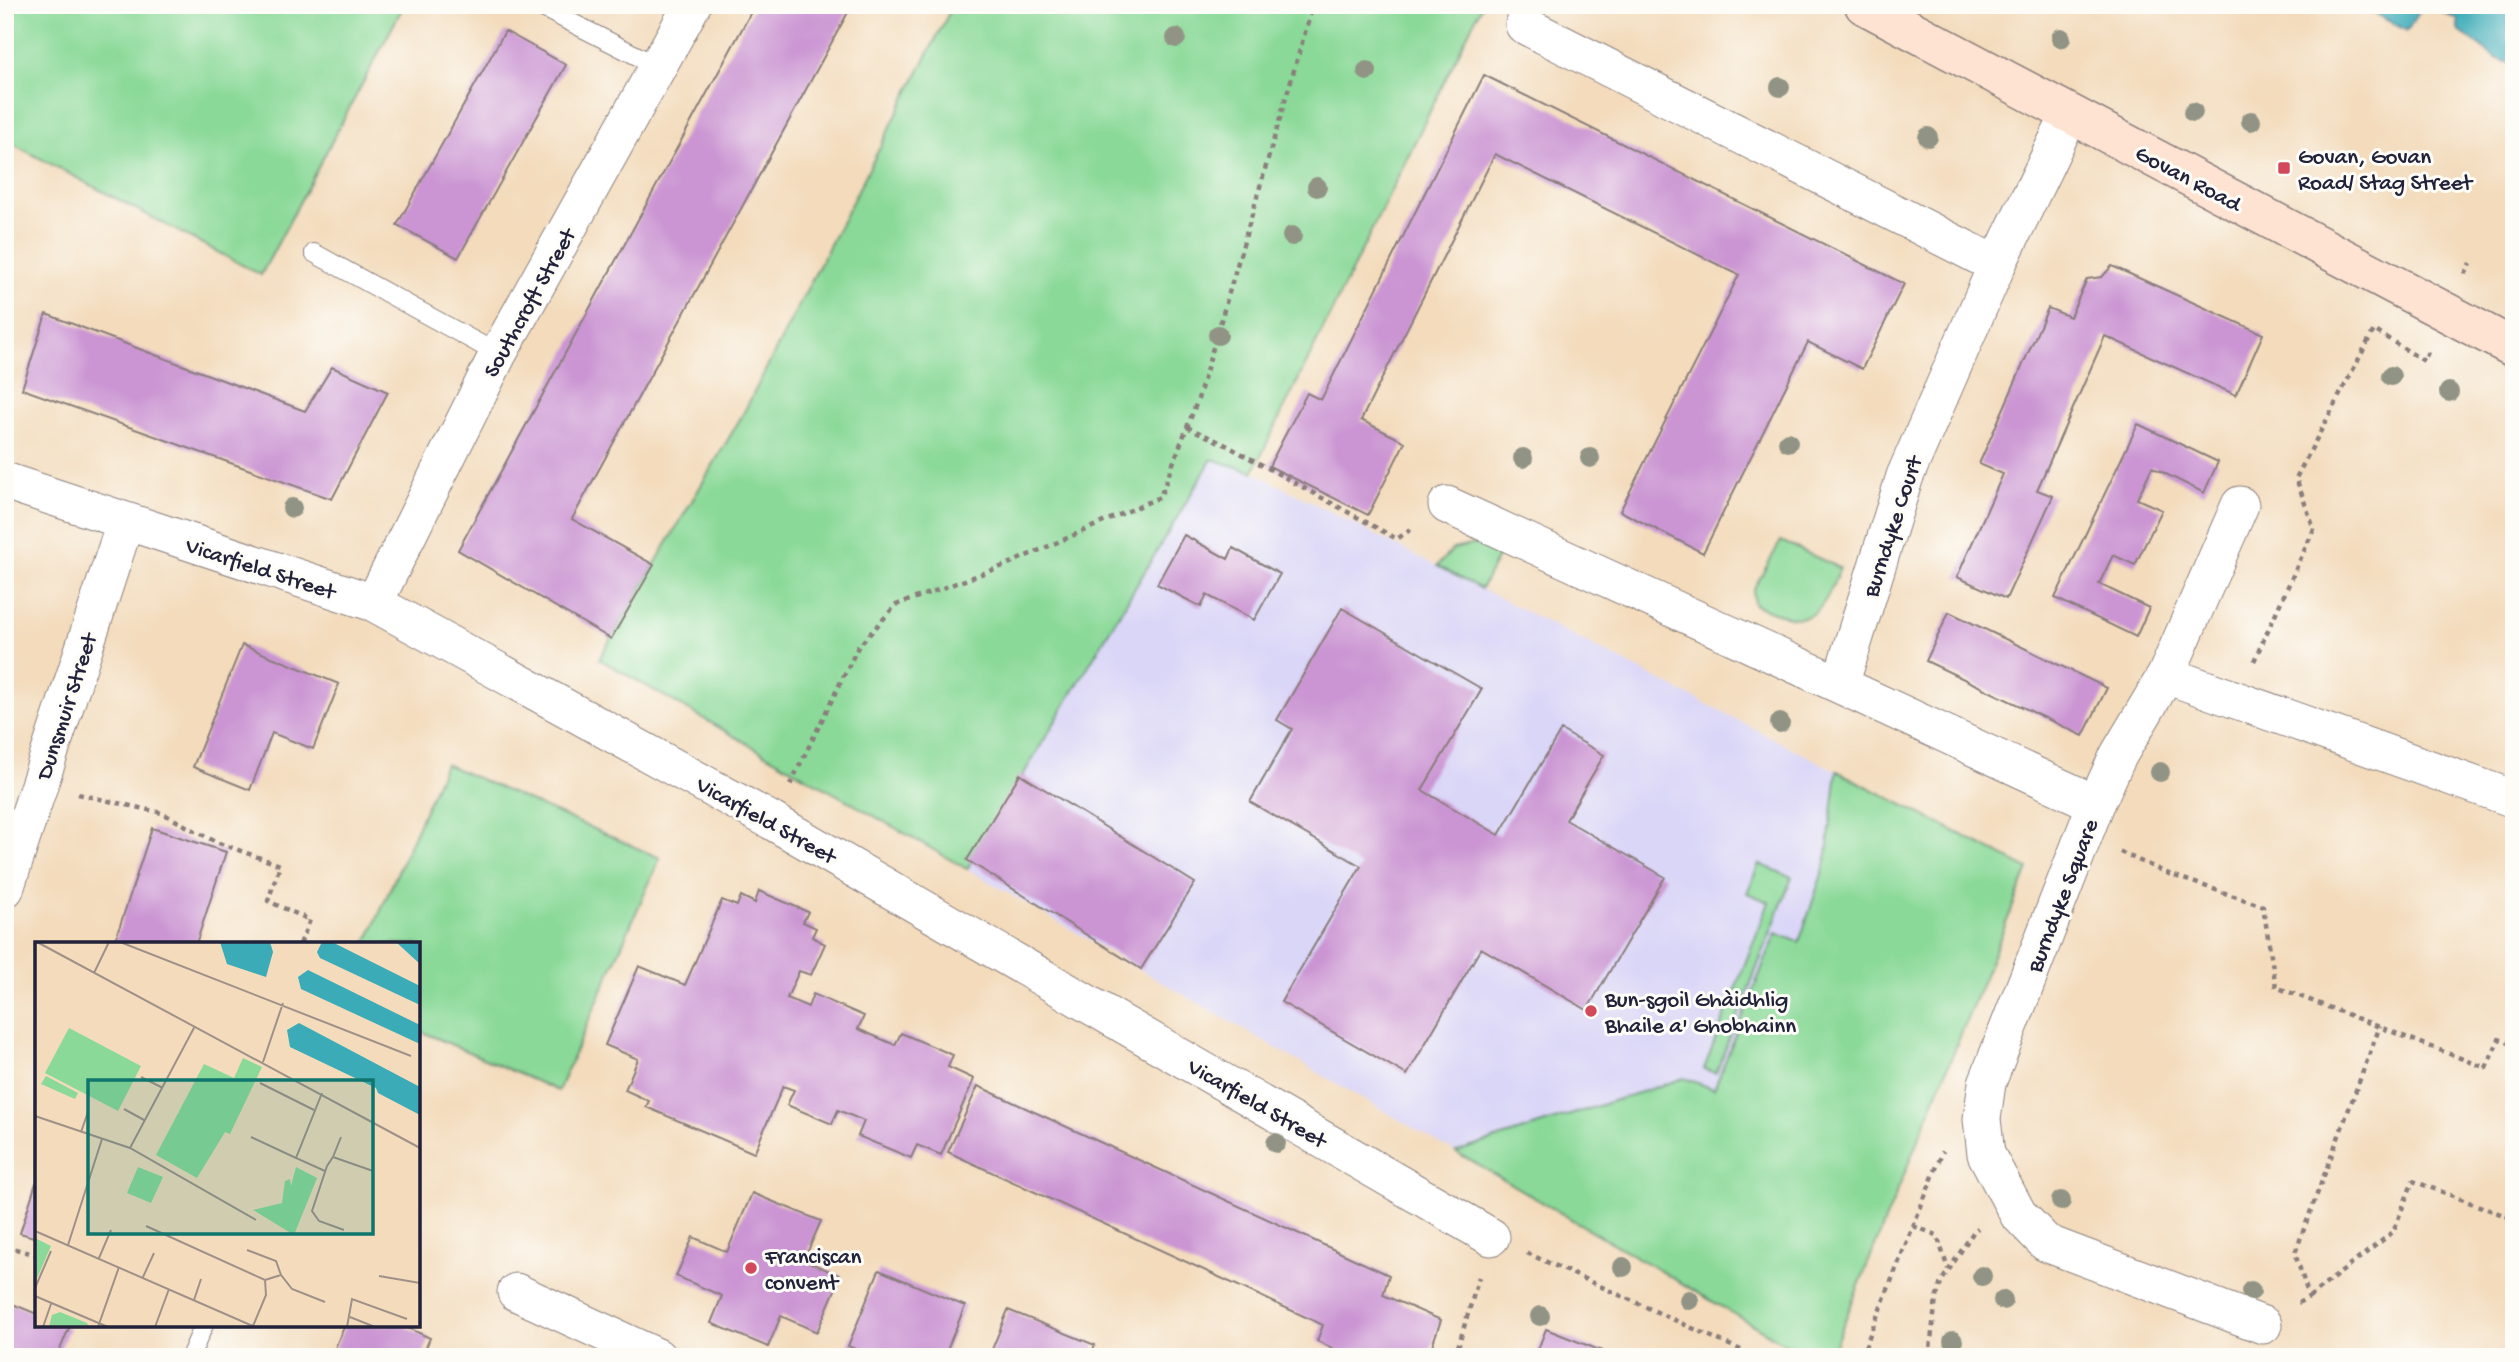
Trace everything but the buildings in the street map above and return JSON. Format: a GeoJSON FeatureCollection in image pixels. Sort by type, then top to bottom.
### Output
{"type":"FeatureCollection","features":[{"type":"Feature","properties":{"kind":"street","name":"Southcroft Street"},"geometry":{"type":"LineString","coordinates":[[374,603],[498,354],[692,5]]}},
{"type":"Feature","properties":{"kind":"street","name":"Govan Road"},"geometry":{"type":"LineString","coordinates":[[1864,5],[2514,348]]}},
{"type":"Feature","properties":{"kind":"street"},"geometry":{"type":"LineString","coordinates":[[1524,25],[1997,265]]}},
{"type":"Feature","properties":{"kind":"street","name":"Burndyke Court"},"geometry":{"type":"LineString","coordinates":[[1840,685],[1905,476],[1997,265],[2070,114]]}},
{"type":"Feature","properties":{"kind":"street","name":"Vicarfield Street"},"geometry":{"type":"LineString","coordinates":[[5,481],[125,523],[374,603],[772,821],[1491,1237]]}},
{"type":"Feature","properties":{"kind":"street"},"geometry":{"type":"LineString","coordinates":[[1447,505],[1840,685],[2090,820]]}},
{"type":"Feature","properties":{"kind":"street","name":"Burndyke Square"},"geometry":{"type":"LineString","coordinates":[[2240,505],[2166,675],[2118,756],[2090,820],[1987,1083],[1982,1101],[1982,1119],[1986,1154],[2018,1214],[2046,1243],[2263,1325]]}},
{"type":"Feature","properties":{"kind":"street","name":"Dunsmuir Street"},"geometry":{"type":"LineString","coordinates":[[5,890],[125,523]]}},
{"type":"Feature","properties":{"kind":"street"},"geometry":{"type":"LineString","coordinates":[[2166,675],[2514,799]]}},
{"type":"Feature","properties":{"kind":"street"},"geometry":{"type":"LineString","coordinates":[[516,1292],[657,1357]]}},
{"type":"Feature","properties":{"kind":"lane"},"geometry":{"type":"LineString","coordinates":[[537,5],[659,67]]}},
{"type":"Feature","properties":{"kind":"lane"},"geometry":{"type":"LineString","coordinates":[[314,253],[498,354]]}},
{"type":"Feature","properties":{"kind":"lane"},"geometry":{"type":"LineString","coordinates":[[190,1357],[203,1327]]}},
{"type":"Feature","properties":{"kind":"path"},"geometry":{"type":"LineString","coordinates":[[772,821],[858,647],[896,605],[1006,565],[1160,497],[1198,399],[1313,5]]}},
{"type":"Feature","properties":{"kind":"path"},"geometry":{"type":"LineString","coordinates":[[2236,700],[2314,529],[2296,478],[2375,330],[2424,361],[2471,263]]}},
{"type":"Feature","properties":{"kind":"path"},"geometry":{"type":"LineString","coordinates":[[1186,427],[1224,444],[1398,539],[1447,505]]}},
{"type":"Feature","properties":{"kind":"path"},"geometry":{"type":"LineString","coordinates":[[40,785],[162,813],[216,842],[280,865],[268,901],[310,920],[300,942]]}},
{"type":"Feature","properties":{"kind":"path"},"geometry":{"type":"LineString","coordinates":[[2090,820],[2169,874],[2263,906],[2276,987],[2486,1068],[2499,1039],[2514,1045]]}},
{"type":"Feature","properties":{"kind":"path"},"geometry":{"type":"LineString","coordinates":[[2309,1297],[2295,1253],[2380,1026]]}},
{"type":"Feature","properties":{"kind":"path"},"geometry":{"type":"LineString","coordinates":[[1861,1357],[1957,1115],[1982,1119]]}},
{"type":"Feature","properties":{"kind":"path"},"geometry":{"type":"LineString","coordinates":[[2263,1325],[2309,1297],[2393,1232],[2413,1181],[2514,1219]]}},
{"type":"Feature","properties":{"kind":"path"},"geometry":{"type":"LineString","coordinates":[[1929,1357],[1936,1299],[1941,1282],[1974,1231],[2014,1206]]}},
{"type":"Feature","properties":{"kind":"path"},"geometry":{"type":"LineString","coordinates":[[1913,1226],[1937,1235],[1948,1270]]}},
{"type":"Feature","properties":{"kind":"path"},"geometry":{"type":"LineString","coordinates":[[1455,1357],[1491,1237],[1756,1357]]}},
{"type":"Feature","properties":{"kind":"path"},"geometry":{"type":"LineString","coordinates":[[5,1246],[35,1254]]}},
{"type":"Feature","properties":{"kind":"path"},"geometry":{"type":"LineString","coordinates":[[2507,1357],[2514,1342]]}},
{"type":"Feature","properties":{"kind":"shaded area","name":"Bun-sgoil Ghàidhlig Bhaile a' Ghobhainn"},"geometry":{"type":"Polygon","coordinates":[[[1213,458],[1253,472],[2028,869],[1830,1357],[1808,1357],[967,869],[1213,458]]]}},
{"type":"Feature","properties":{"kind":"green space"},"geometry":{"type":"Polygon","coordinates":[[[5,5],[404,5],[261,275],[5,140],[5,5]]]}},
{"type":"Feature","properties":{"kind":"green space"},"geometry":{"type":"Polygon","coordinates":[[[953,5],[1482,5],[1253,472],[1212,459],[967,869],[599,659],[743,414],[953,5]]]}},
{"type":"Feature","properties":{"kind":"green space"},"geometry":{"type":"Polygon","coordinates":[[[1781,541],[1840,568],[1825,600],[1818,610],[1809,616],[1787,617],[1754,604],[1753,590],[1781,541]]]}},
{"type":"Feature","properties":{"kind":"green space"},"geometry":{"type":"Polygon","coordinates":[[[1475,544],[1500,553],[1481,589],[1437,566],[1453,549],[1475,544]]]}},
{"type":"Feature","properties":{"kind":"green space"},"geometry":{"type":"Polygon","coordinates":[[[445,764],[660,858],[558,1091],[420,1031],[420,942],[367,942],[445,764]]]}},
{"type":"Feature","properties":{"kind":"green space"},"geometry":{"type":"Polygon","coordinates":[[[1837,771],[2028,869],[1830,1357],[1808,1357],[1456,1152],[1684,1078],[1714,1089],[1776,933],[1799,942],[1826,862],[1837,771]]]}},
{"type":"Feature","properties":{"kind":"green space"},"geometry":{"type":"Polygon","coordinates":[[[1759,864],[1792,877],[1716,1073],[1704,1069],[1769,902],[1747,893],[1759,864]]]}},
{"type":"Feature","properties":{"kind":"water"},"geometry":{"type":"Polygon","coordinates":[[[2359,5],[2423,5],[2407,31],[2359,5]]]}},
{"type":"Feature","properties":{"kind":"water"},"geometry":{"type":"Polygon","coordinates":[[[2427,5],[2514,5],[2514,65],[2496,58],[2458,30],[2458,20],[2427,5]]]}},
{"type":"Feature","properties":{"kind":"place","name":"Govan, Govan Road/ Stag Street"},"geometry":{"type":"Point","coordinates":[2284,168]}},
{"type":"Feature","properties":{"kind":"place","name":"Bun-sgoil Ghàidhlig Bhaile a' Ghobhainn"},"geometry":{"type":"Point","coordinates":[1591,1011]}},
{"type":"Feature","properties":{"kind":"place","name":"Franciscan convent"},"geometry":{"type":"Point","coordinates":[751,1268]}}]}
